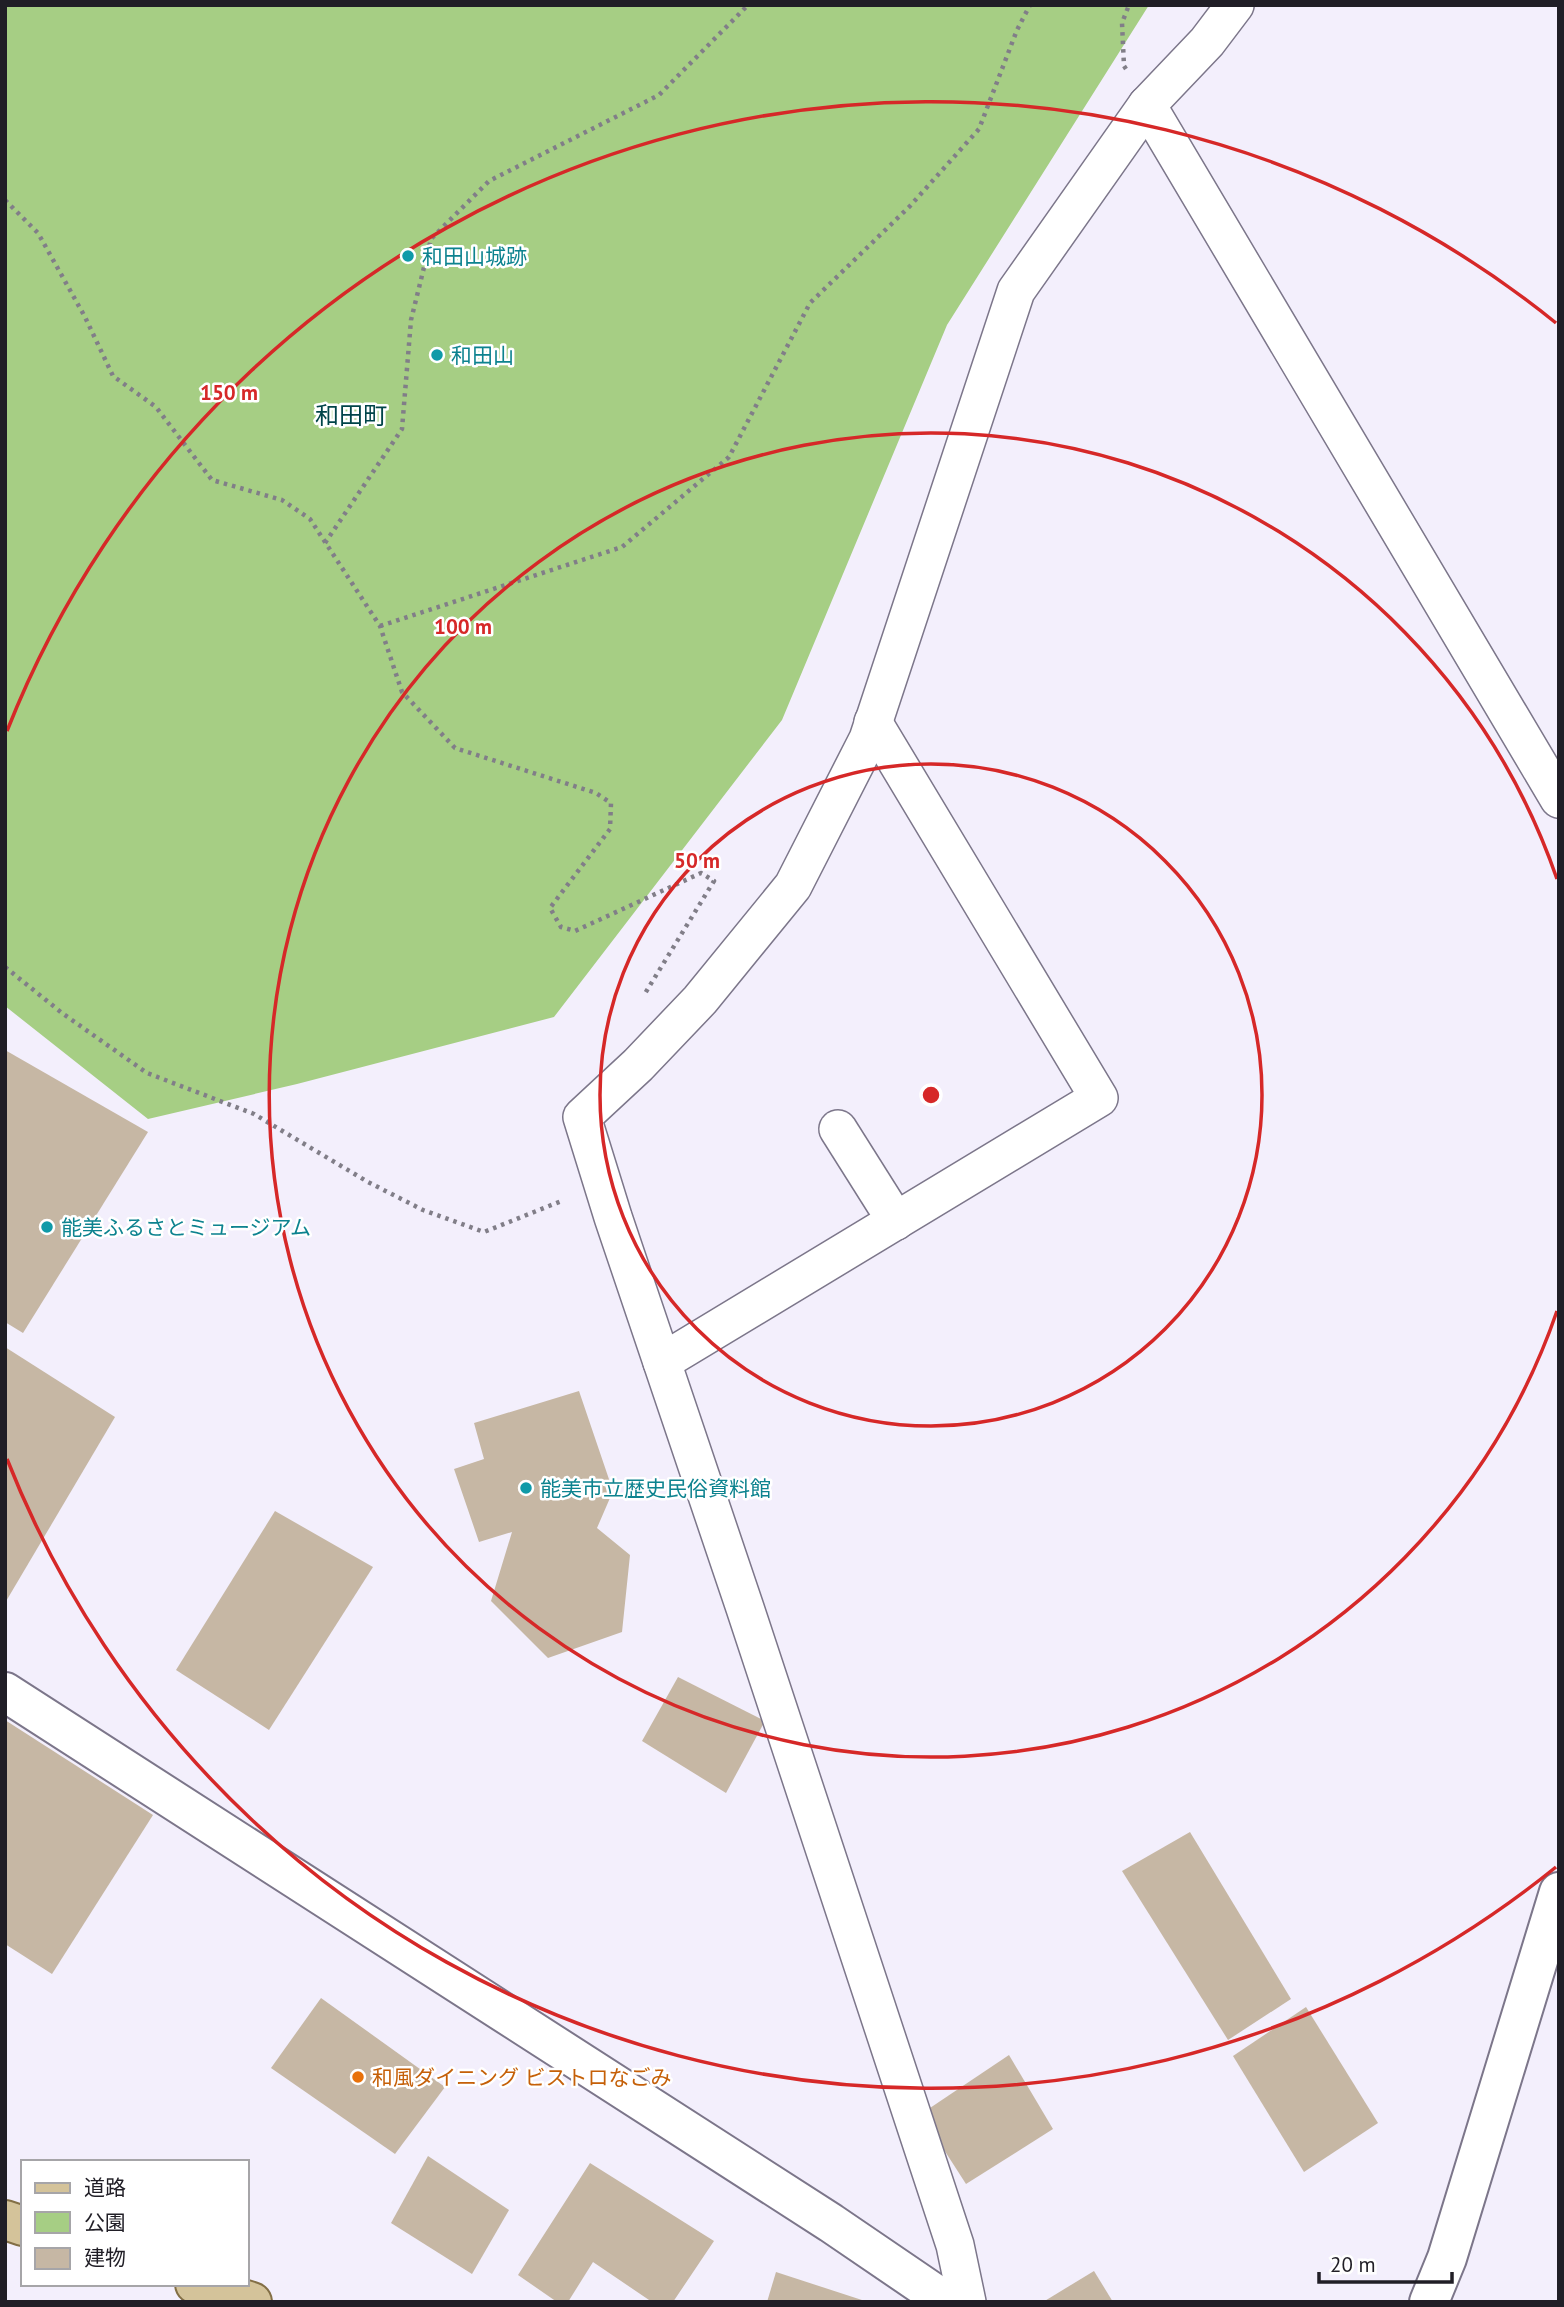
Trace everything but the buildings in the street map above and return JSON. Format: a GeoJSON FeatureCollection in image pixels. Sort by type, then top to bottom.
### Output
{"type":"FeatureCollection","features":[{"type":"Feature","properties":{"kind":"main road"},"geometry":{"type":"LineString","coordinates":[[200,2286],[252,2302]]}},
{"type":"Feature","properties":{"kind":"street"},"geometry":{"type":"LineString","coordinates":[[967,2302],[955,2245],[582,1117],[638,1065],[700,1000],[793,886],[868,739],[1016,291],[1147,105],[1207,42],[1235,5]]}},
{"type":"Feature","properties":{"kind":"street"},"geometry":{"type":"LineString","coordinates":[[1147,105],[1559,799]]}},
{"type":"Feature","properties":{"kind":"street"},"geometry":{"type":"LineString","coordinates":[[662,1362],[1099,1098],[873,722]]}},
{"type":"Feature","properties":{"kind":"street"},"geometry":{"type":"LineString","coordinates":[[838,1129],[896,1222]]}},
{"type":"Feature","properties":{"kind":"street"},"geometry":{"type":"LineString","coordinates":[[5,1692],[831,2223],[947,2302]]}},
{"type":"Feature","properties":{"kind":"street"},"geometry":{"type":"LineString","coordinates":[[1429,2302],[1447,2258],[1559,1892]]}},
{"type":"Feature","properties":{"kind":"path"},"geometry":{"type":"LineString","coordinates":[[325,543],[402,429],[411,320],[431,239],[489,181],[659,95],[748,5]]}},
{"type":"Feature","properties":{"kind":"path"},"geometry":{"type":"LineString","coordinates":[[380,626],[622,547],[729,457],[810,303],[910,206],[979,129],[1017,30],[1030,5]]}},
{"type":"Feature","properties":{"kind":"path"},"geometry":{"type":"LineString","coordinates":[[1129,5],[1122,23],[1124,66],[1147,105]]}},
{"type":"Feature","properties":{"kind":"path"},"geometry":{"type":"LineString","coordinates":[[5,200],[38,233],[85,317],[113,376],[156,407],[212,480],[282,500],[310,519],[380,626],[402,692],[455,748],[596,793],[611,803],[610,830],[550,908],[561,927],[575,931],[701,873],[714,881],[638,1006]]}},
{"type":"Feature","properties":{"kind":"path"},"geometry":{"type":"LineString","coordinates":[[5,967],[62,1013],[147,1073],[254,1114],[368,1182],[422,1210],[484,1232],[604,1184]]}},
{"type":"Feature","properties":{"kind":"green space"},"geometry":{"type":"Polygon","coordinates":[[[5,5],[1149,5],[947,325],[782,720],[554,1017],[297,1084],[148,1119],[5,1006],[5,5]]]}},
{"type":"Feature","properties":{"kind":"place","name":"和田山城跡"},"geometry":{"type":"Point","coordinates":[408,256]}},
{"type":"Feature","properties":{"kind":"place","name":"和田山"},"geometry":{"type":"Point","coordinates":[437,355]}},
{"type":"Feature","properties":{"kind":"place","name":"能美ふるさとミュージアム"},"geometry":{"type":"Point","coordinates":[47,1227]}},
{"type":"Feature","properties":{"kind":"place","name":"能美市立歴史民俗資料館"},"geometry":{"type":"Point","coordinates":[526,1488]}},
{"type":"Feature","properties":{"kind":"place","name":"和風ダイニング ビストロなごみ"},"geometry":{"type":"Point","coordinates":[358,2077]}},
{"type":"Feature","properties":{"kind":"district","name":"和田町"},"geometry":{"type":"Point","coordinates":[351,415]}}]}
